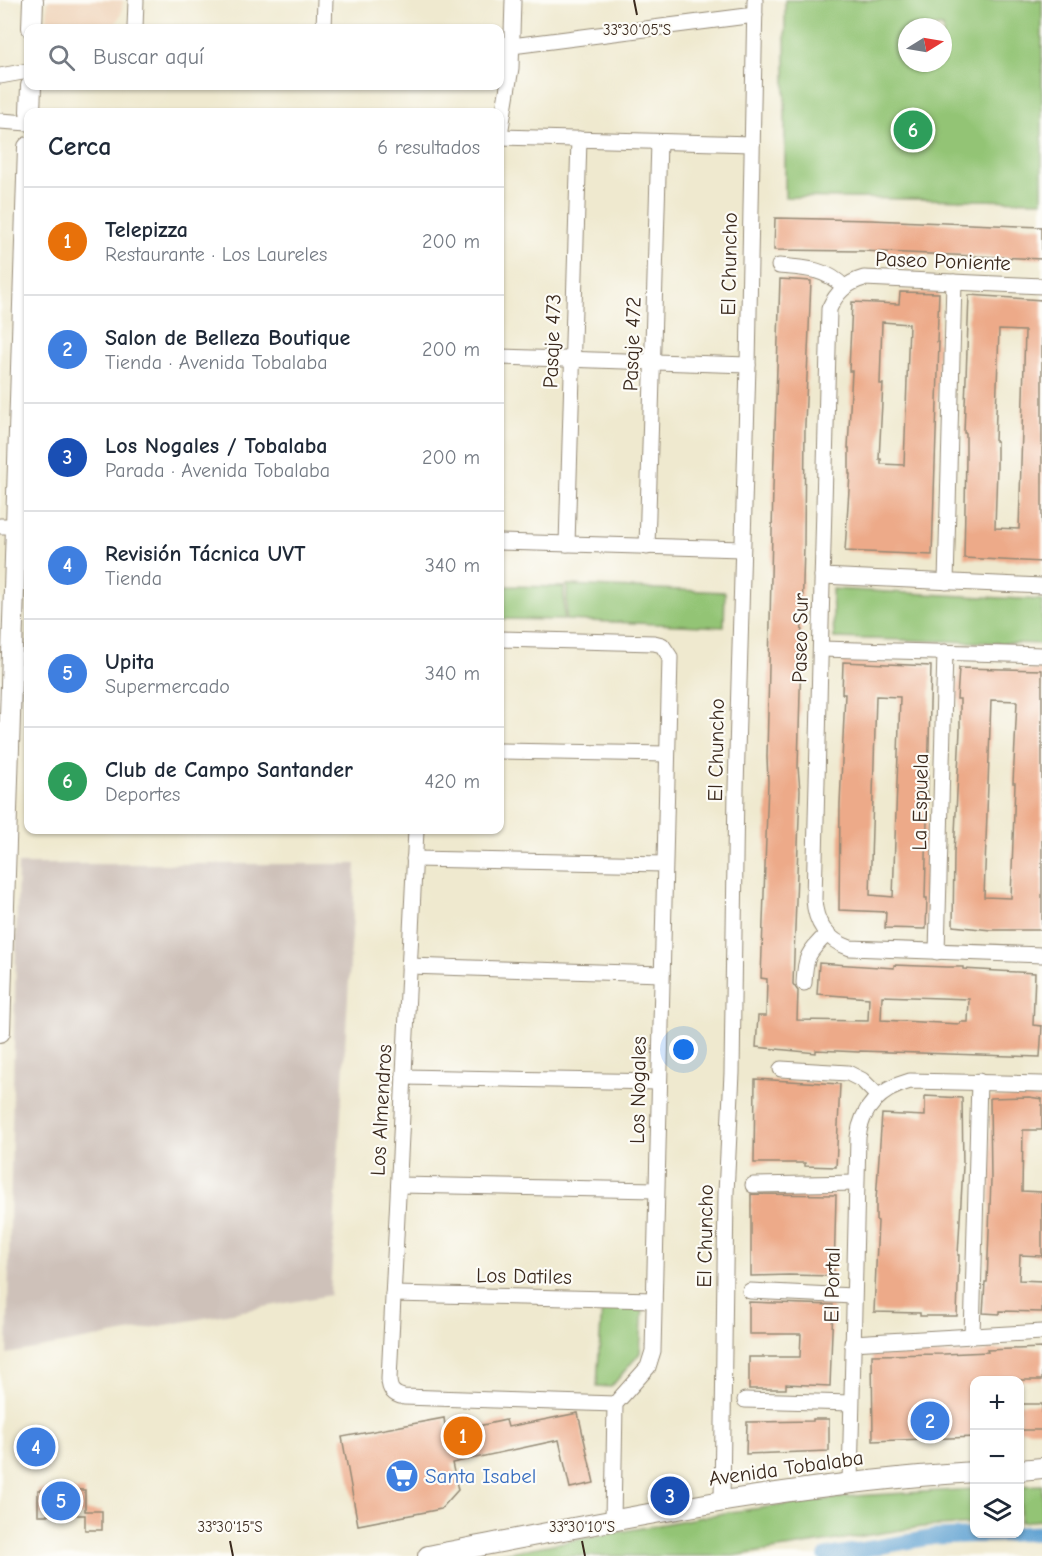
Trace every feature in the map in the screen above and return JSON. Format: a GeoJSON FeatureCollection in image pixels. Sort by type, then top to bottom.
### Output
{"type":"FeatureCollection","features":[{"type":"Feature","properties":{"kind":"main road"},"geometry":{"type":"LineString","coordinates":[[32,24],[33,0]]}},
{"type":"Feature","properties":{"kind":"main road"},"geometry":{"type":"LineString","coordinates":[[30,108],[31,90]]}},
{"type":"Feature","properties":{"kind":"main road"},"geometry":{"type":"LineString","coordinates":[[0,1032],[4,809],[20,671],[15,526],[24,379]]}},
{"type":"Feature","properties":{"kind":"main road"},"geometry":{"type":"LineString","coordinates":[[1024,1470],[1042,1468]]}},
{"type":"Feature","properties":{"kind":"main road","name":"Avenida Tobalaba"},"geometry":{"type":"LineString","coordinates":[[428,1556],[787,1490],[850,1482],[970,1472]]}},
{"type":"Feature","properties":{"kind":"street"},"geometry":{"type":"LineString","coordinates":[[135,24],[136,0]]}},
{"type":"Feature","properties":{"kind":"street"},"geometry":{"type":"LineString","coordinates":[[324,0],[324,24]]}},
{"type":"Feature","properties":{"kind":"street"},"geometry":{"type":"LineString","coordinates":[[504,113],[508,91],[506,45],[513,0]]}},
{"type":"Feature","properties":{"kind":"street"},"geometry":{"type":"LineString","coordinates":[[506,45],[755,8]]}},
{"type":"Feature","properties":{"kind":"street","name":"El Chuncho"},"geometry":{"type":"LineString","coordinates":[[722,1501],[726,1193],[732,1073],[736,788],[755,8]]}},
{"type":"Feature","properties":{"kind":"street"},"geometry":{"type":"LineString","coordinates":[[0,76],[24,71]]}},
{"type":"Feature","properties":{"kind":"street"},"geometry":{"type":"LineString","coordinates":[[0,121],[24,123]]}},
{"type":"Feature","properties":{"kind":"street"},"geometry":{"type":"LineString","coordinates":[[504,135],[752,144]]}},
{"type":"Feature","properties":{"kind":"street","name":"Pasaje 473"},"geometry":{"type":"LineString","coordinates":[[567,544],[579,139]]}},
{"type":"Feature","properties":{"kind":"street","name":"Pasaje 472"},"geometry":{"type":"LineString","coordinates":[[647,547],[659,142]]}},
{"type":"Feature","properties":{"kind":"street"},"geometry":{"type":"LineString","coordinates":[[778,266],[819,271],[844,287]]}},
{"type":"Feature","properties":{"kind":"street","name":"Paseo Poniente"},"geometry":{"type":"LineString","coordinates":[[844,287],[857,280],[872,278],[1042,286]]}},
{"type":"Feature","properties":{"kind":"street"},"geometry":{"type":"LineString","coordinates":[[946,582],[954,282]]}},
{"type":"Feature","properties":{"kind":"street","name":"Paseo Sur"},"geometry":{"type":"LineString","coordinates":[[827,934],[817,918],[814,899],[827,318],[832,301],[844,287]]}},
{"type":"Feature","properties":{"kind":"street"},"geometry":{"type":"LineString","coordinates":[[504,357],[748,365]]}},
{"type":"Feature","properties":{"kind":"street"},"geometry":{"type":"LineString","coordinates":[[504,542],[742,549]]}},
{"type":"Feature","properties":{"kind":"street"},"geometry":{"type":"LineString","coordinates":[[822,576],[1042,586]]}},
{"type":"Feature","properties":{"kind":"street","name":"Los Nogales"},"geometry":{"type":"LineString","coordinates":[[504,639],[654,643],[666,648],[670,661],[651,1362],[615,1404]]}},
{"type":"Feature","properties":{"kind":"street"},"geometry":{"type":"LineString","coordinates":[[821,649],[1042,655]]}},
{"type":"Feature","properties":{"kind":"street","name":"La Espuela"},"geometry":{"type":"LineString","coordinates":[[937,952],[945,652]]}},
{"type":"Feature","properties":{"kind":"street"},"geometry":{"type":"LineString","coordinates":[[504,751],[667,754]]}},
{"type":"Feature","properties":{"kind":"street","name":"Los Almendros"},"geometry":{"type":"LineString","coordinates":[[416,834],[389,1379],[393,1392],[404,1397],[615,1404]]}},
{"type":"Feature","properties":{"kind":"street"},"geometry":{"type":"LineString","coordinates":[[414,859],[664,864]]}},
{"type":"Feature","properties":{"kind":"street"},"geometry":{"type":"LineString","coordinates":[[804,983],[807,957],[827,934],[842,945],[859,950],[1042,955]]}},
{"type":"Feature","properties":{"kind":"street"},"geometry":{"type":"LineString","coordinates":[[409,966],[662,974]]}},
{"type":"Feature","properties":{"kind":"street"},"geometry":{"type":"LineString","coordinates":[[781,1069],[848,1073],[861,1080],[878,1096]]}},
{"type":"Feature","properties":{"kind":"street"},"geometry":{"type":"LineString","coordinates":[[404,1077],[659,1082]]}},
{"type":"Feature","properties":{"kind":"street","name":"El Portal"},"geometry":{"type":"LineString","coordinates":[[850,1482],[856,1183],[860,1121],[867,1108],[878,1096],[898,1084],[910,1081],[1042,1084]]}},
{"type":"Feature","properties":{"kind":"street"},"geometry":{"type":"LineString","coordinates":[[972,1336],[979,1081]]}},
{"type":"Feature","properties":{"kind":"street"},"geometry":{"type":"LineString","coordinates":[[753,1185],[856,1183]]}},
{"type":"Feature","properties":{"kind":"street"},"geometry":{"type":"LineString","coordinates":[[399,1185],[656,1190]]}},
{"type":"Feature","properties":{"kind":"street"},"geometry":{"type":"LineString","coordinates":[[750,1291],[853,1296]]}},
{"type":"Feature","properties":{"kind":"street","name":"Los Datiles"},"geometry":{"type":"LineString","coordinates":[[393,1294],[654,1300]]}},
{"type":"Feature","properties":{"kind":"street"},"geometry":{"type":"LineString","coordinates":[[852,1343],[1042,1332]]}},
{"type":"Feature","properties":{"kind":"street"},"geometry":{"type":"LineString","coordinates":[[745,1400],[851,1403]]}},
{"type":"Feature","properties":{"kind":"street"},"geometry":{"type":"LineString","coordinates":[[613,1521],[615,1404]]}},
{"type":"Feature","properties":{"kind":"shaded area"},"geometry":{"type":"Polygon","coordinates":[[[48,0],[123,0],[121,14],[115,24],[47,24],[48,0]]]}},
{"type":"Feature","properties":{"kind":"shaded area"},"geometry":{"type":"Polygon","coordinates":[[[18,864],[356,864],[330,1295],[7,1354],[18,864]]]}},
{"type":"Feature","properties":{"kind":"green space"},"geometry":{"type":"Polygon","coordinates":[[[785,0],[1042,0],[1042,201],[785,197],[785,0]]]}},
{"type":"Feature","properties":{"kind":"green space"},"geometry":{"type":"Polygon","coordinates":[[[567,585],[725,592],[724,627],[566,620],[567,585]]]}},
{"type":"Feature","properties":{"kind":"green space"},"geometry":{"type":"Polygon","coordinates":[[[504,586],[564,587],[564,620],[504,619],[504,586]]]}},
{"type":"Feature","properties":{"kind":"green space"},"geometry":{"type":"Polygon","coordinates":[[[832,589],[1042,600],[1042,644],[834,638],[832,589]]]}},
{"type":"Feature","properties":{"kind":"green space"},"geometry":{"type":"Polygon","coordinates":[[[602,1306],[643,1306],[640,1353],[611,1387],[597,1386],[602,1306]]]}},
{"type":"Feature","properties":{"kind":"green space"},"geometry":{"type":"Polygon","coordinates":[[[1042,1485],[1042,1520],[1024,1522],[1024,1486],[1042,1485]]]}},
{"type":"Feature","properties":{"kind":"green space"},"geometry":{"type":"Polygon","coordinates":[[[970,1489],[970,1524],[921,1527],[733,1556],[487,1556],[730,1512],[855,1496],[970,1489]]]}},
{"type":"Feature","properties":{"kind":"building"},"geometry":{"type":"Polygon","coordinates":[[[775,218],[1042,227],[1042,259],[862,251],[774,250],[775,218]]]}},
{"type":"Feature","properties":{"kind":"building"},"geometry":{"type":"Polygon","coordinates":[[[780,279],[811,281],[805,424],[798,767],[800,790],[793,984],[798,991],[797,1020],[868,1021],[869,998],[817,994],[819,963],[894,968],[894,965],[963,967],[963,969],[1035,973],[1033,1025],[1042,1026],[1040,1057],[816,1050],[816,1053],[756,1047],[758,1016],[766,1016],[767,979],[761,978],[768,782],[773,487],[780,279]],[[882,996],[881,1020],[960,1024],[960,1022],[968,1022],[969,999],[882,996]]]}},
{"type":"Feature","properties":{"kind":"building"},"geometry":{"type":"Polygon","coordinates":[[[900,292],[939,293],[932,555],[845,551],[850,474],[848,448],[852,371],[849,371],[852,302],[899,304],[900,292]],[[882,322],[880,384],[883,384],[879,459],[881,459],[881,464],[904,465],[909,324],[882,322]]]}},
{"type":"Feature","properties":{"kind":"building"},"geometry":{"type":"Polygon","coordinates":[[[969,295],[1042,300],[1042,562],[964,558],[966,433],[964,433],[969,295]],[[999,330],[995,528],[1019,529],[1025,331],[999,330]]]}},
{"type":"Feature","properties":{"kind":"building"},"geometry":{"type":"Polygon","coordinates":[[[843,662],[931,666],[926,929],[885,928],[886,912],[839,910],[840,804],[845,694],[842,694],[843,662]],[[876,696],[870,895],[893,897],[900,697],[876,696]]]}},
{"type":"Feature","properties":{"kind":"building"},"geometry":{"type":"Polygon","coordinates":[[[959,668],[1042,670],[1042,930],[991,930],[953,926],[960,730],[960,699],[957,699],[959,668]],[[991,700],[984,897],[1011,898],[1017,701],[991,700]]]}},
{"type":"Feature","properties":{"kind":"building"},"geometry":{"type":"Polygon","coordinates":[[[755,1079],[840,1084],[836,1167],[805,1166],[805,1163],[754,1163],[755,1079]]]}},
{"type":"Feature","properties":{"kind":"building"},"geometry":{"type":"Polygon","coordinates":[[[925,1096],[962,1098],[963,1166],[957,1316],[874,1312],[878,1221],[876,1220],[876,1200],[882,1114],[925,1116],[925,1096]]]}},
{"type":"Feature","properties":{"kind":"building"},"geometry":{"type":"Polygon","coordinates":[[[990,1098],[1042,1099],[1042,1130],[1023,1130],[1022,1191],[1042,1192],[1042,1256],[1020,1255],[1019,1280],[1042,1281],[1042,1312],[983,1313],[985,1282],[987,1282],[991,1180],[990,1098]]]}},
{"type":"Feature","properties":{"kind":"building"},"geometry":{"type":"Polygon","coordinates":[[[751,1194],[836,1195],[834,1276],[751,1276],[751,1194]]]}},
{"type":"Feature","properties":{"kind":"building"},"geometry":{"type":"Polygon","coordinates":[[[749,1302],[833,1305],[830,1386],[786,1384],[786,1389],[749,1389],[749,1357],[800,1357],[801,1334],[749,1334],[749,1302]]]}},
{"type":"Feature","properties":{"kind":"building"},"geometry":{"type":"Polygon","coordinates":[[[1042,1348],[1042,1380],[1024,1380],[1024,1376],[970,1376],[970,1437],[873,1441],[872,1355],[988,1352],[987,1350],[1042,1348]]]}},
{"type":"Feature","properties":{"kind":"building"},"geometry":{"type":"Polygon","coordinates":[[[1024,1404],[1042,1404],[1042,1430],[1024,1430],[1024,1404]]]}},
{"type":"Feature","properties":{"kind":"building","name":"Santa Isabel"},"geometry":{"type":"Polygon","coordinates":[[[578,1413],[594,1483],[570,1488],[559,1440],[452,1463],[458,1490],[441,1509],[358,1525],[342,1437],[444,1418],[446,1433],[506,1420],[508,1427],[578,1413]]]}},
{"type":"Feature","properties":{"kind":"building"},"geometry":{"type":"Polygon","coordinates":[[[813,1419],[829,1419],[829,1451],[746,1454],[747,1422],[813,1421],[813,1419]]]}},
{"type":"Feature","properties":{"kind":"building"},"geometry":{"type":"Polygon","coordinates":[[[38,1490],[85,1490],[85,1511],[102,1511],[102,1530],[85,1530],[85,1515],[38,1515],[38,1490]]]}},
{"type":"Feature","properties":{"kind":"waterway"},"geometry":{"type":"LineString","coordinates":[[826,1556],[935,1537],[1042,1533]]}},
{"type":"Feature","properties":{"kind":"place","name":"Club de Campo Santander"},"geometry":{"type":"Point","coordinates":[913,130]}},
{"type":"Feature","properties":{"kind":"place","name":"Salon de Belleza Boutique"},"geometry":{"type":"Point","coordinates":[930,1421]}},
{"type":"Feature","properties":{"kind":"place","name":"Telepizza"},"geometry":{"type":"Point","coordinates":[463,1436]}},
{"type":"Feature","properties":{"kind":"place","name":"Revisión Tácnica UVT"},"geometry":{"type":"Point","coordinates":[36,1447]}},
{"type":"Feature","properties":{"kind":"place","name":"Santa Isabel"},"geometry":{"type":"Point","coordinates":[402,1476]}},
{"type":"Feature","properties":{"kind":"place","name":"Los Nogales / Tobalaba"},"geometry":{"type":"Point","coordinates":[670,1496]}},
{"type":"Feature","properties":{"kind":"place","name":"Upita"},"geometry":{"type":"Point","coordinates":[61,1501]}}]}
